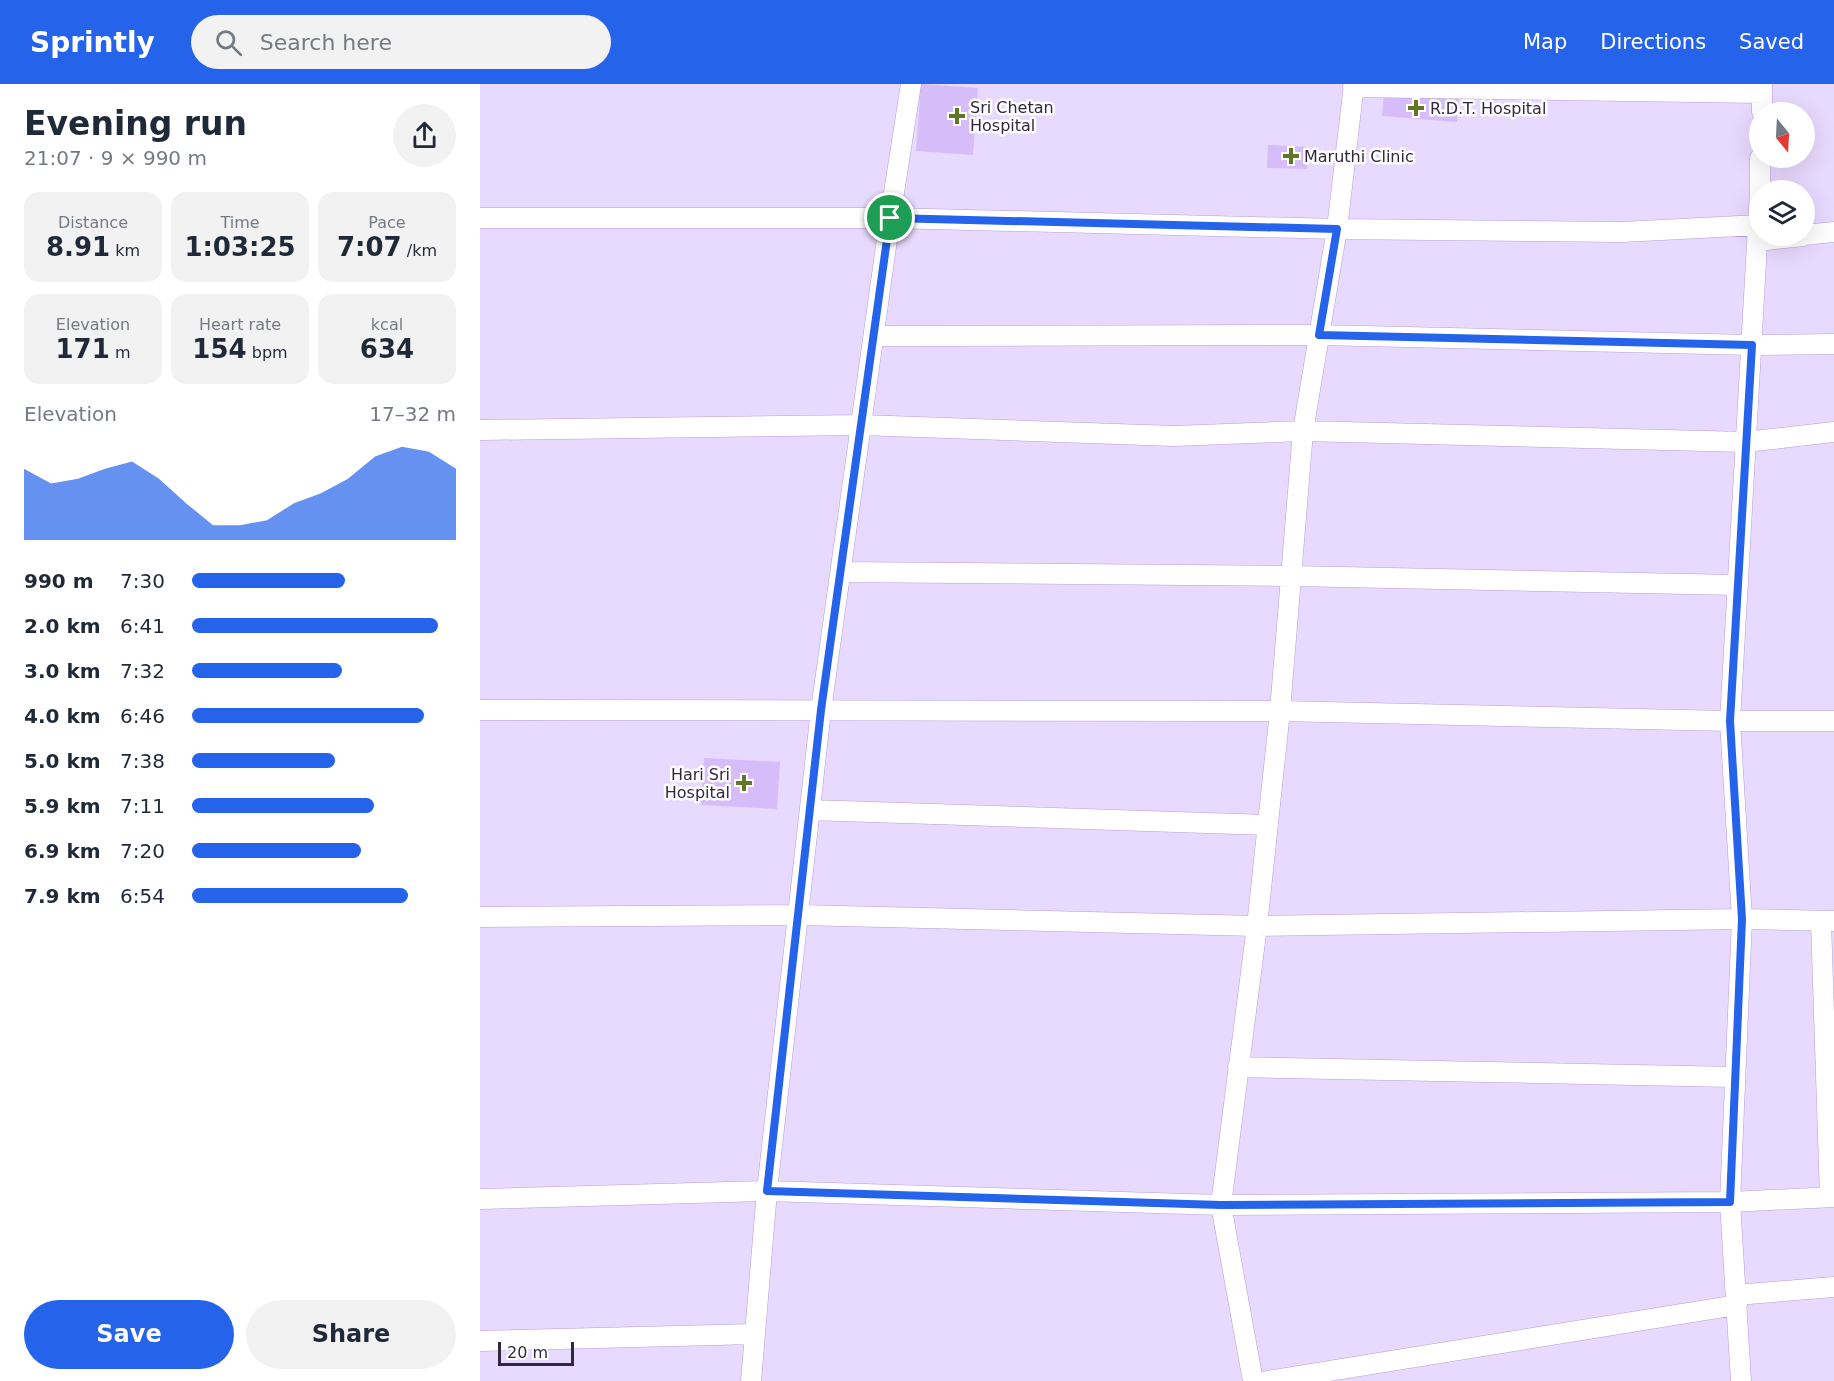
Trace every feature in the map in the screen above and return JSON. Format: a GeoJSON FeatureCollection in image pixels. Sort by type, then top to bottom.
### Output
{"type":"FeatureCollection","features":[{"type":"Feature","properties":{"kind":"street"},"geometry":{"type":"LineString","coordinates":[[751,1381],[767,1191],[821,710],[911,84]]}},
{"type":"Feature","properties":{"kind":"street"},"geometry":{"type":"LineString","coordinates":[[1253,1381],[1221,1205],[1268,825],[1280,711],[1303,431],[1337,229],[1353,86],[1762,88]]}},
{"type":"Feature","properties":{"kind":"street"},"geometry":{"type":"LineString","coordinates":[[480,218],[890,218],[1337,229],[1749,233]]}},
{"type":"Feature","properties":{"kind":"street"},"geometry":{"type":"LineString","coordinates":[[1815,234],[1834,232]]}},
{"type":"Feature","properties":{"kind":"street"},"geometry":{"type":"LineString","coordinates":[[1741,1381],[1730,1202],[1742,919],[1730,721],[1757,246]]}},
{"type":"Feature","properties":{"kind":"street"},"geometry":{"type":"LineString","coordinates":[[874,336],[1319,335],[1752,345],[1834,344]]}},
{"type":"Feature","properties":{"kind":"street"},"geometry":{"type":"LineString","coordinates":[[480,430],[861,424],[1174,436],[1303,431],[1746,442],[1834,432]]}},
{"type":"Feature","properties":{"kind":"street"},"geometry":{"type":"LineString","coordinates":[[841,572],[1291,576],[1738,585]]}},
{"type":"Feature","properties":{"kind":"street"},"geometry":{"type":"LineString","coordinates":[[480,710],[1280,711],[1730,721],[1834,721]]}},
{"type":"Feature","properties":{"kind":"street"},"geometry":{"type":"LineString","coordinates":[[810,810],[1268,825]]}},
{"type":"Feature","properties":{"kind":"street"},"geometry":{"type":"LineString","coordinates":[[480,917],[799,915],[1257,926],[1742,919],[1827,921],[1832,1197],[1730,1202],[1221,1205],[767,1191],[480,1199]]}},
{"type":"Feature","properties":{"kind":"street"},"geometry":{"type":"LineString","coordinates":[[1238,1067],[1735,1077]]}},
{"type":"Feature","properties":{"kind":"street"},"geometry":{"type":"LineString","coordinates":[[1267,1381],[1736,1300],[1834,1287]]}},
{"type":"Feature","properties":{"kind":"street"},"geometry":{"type":"LineString","coordinates":[[480,1341],[755,1334]]}},
{"type":"Feature","properties":{"kind":"building"},"geometry":{"type":"Polygon","coordinates":[[[921,84],[978,88],[973,155],[916,151],[921,84]]]}},
{"type":"Feature","properties":{"kind":"building"},"geometry":{"type":"Polygon","coordinates":[[[1384,93],[1459,99],[1457,122],[1382,116],[1384,93]]]}},
{"type":"Feature","properties":{"kind":"building"},"geometry":{"type":"Polygon","coordinates":[[[1268,145],[1308,147],[1307,169],[1267,168],[1268,145]]]}},
{"type":"Feature","properties":{"kind":"building"},"geometry":{"type":"Polygon","coordinates":[[[704,758],[780,762],[777,809],[701,805],[704,758]]]}},
{"type":"Feature","properties":{"kind":"place","name":"R.D.T. Hospital"},"geometry":{"type":"Point","coordinates":[1416,108]}},
{"type":"Feature","properties":{"kind":"place","name":"Sri Chetan Hospital"},"geometry":{"type":"Point","coordinates":[957,116]}},
{"type":"Feature","properties":{"kind":"place","name":"Maruthi Clinic"},"geometry":{"type":"Point","coordinates":[1291,156]}},
{"type":"Feature","properties":{"kind":"place","name":"Hari Sri Hospital"},"geometry":{"type":"Point","coordinates":[744,783]}},
{"type":"Feature","properties":{"kind":"route"},"geometry":{"type":"LineString","coordinates":[[890,218],[1337,229],[1319,335],[1752,345],[1730,721],[1742,919],[1730,1202],[1221,1205],[767,1191],[821,710],[890,218]]}}]}
